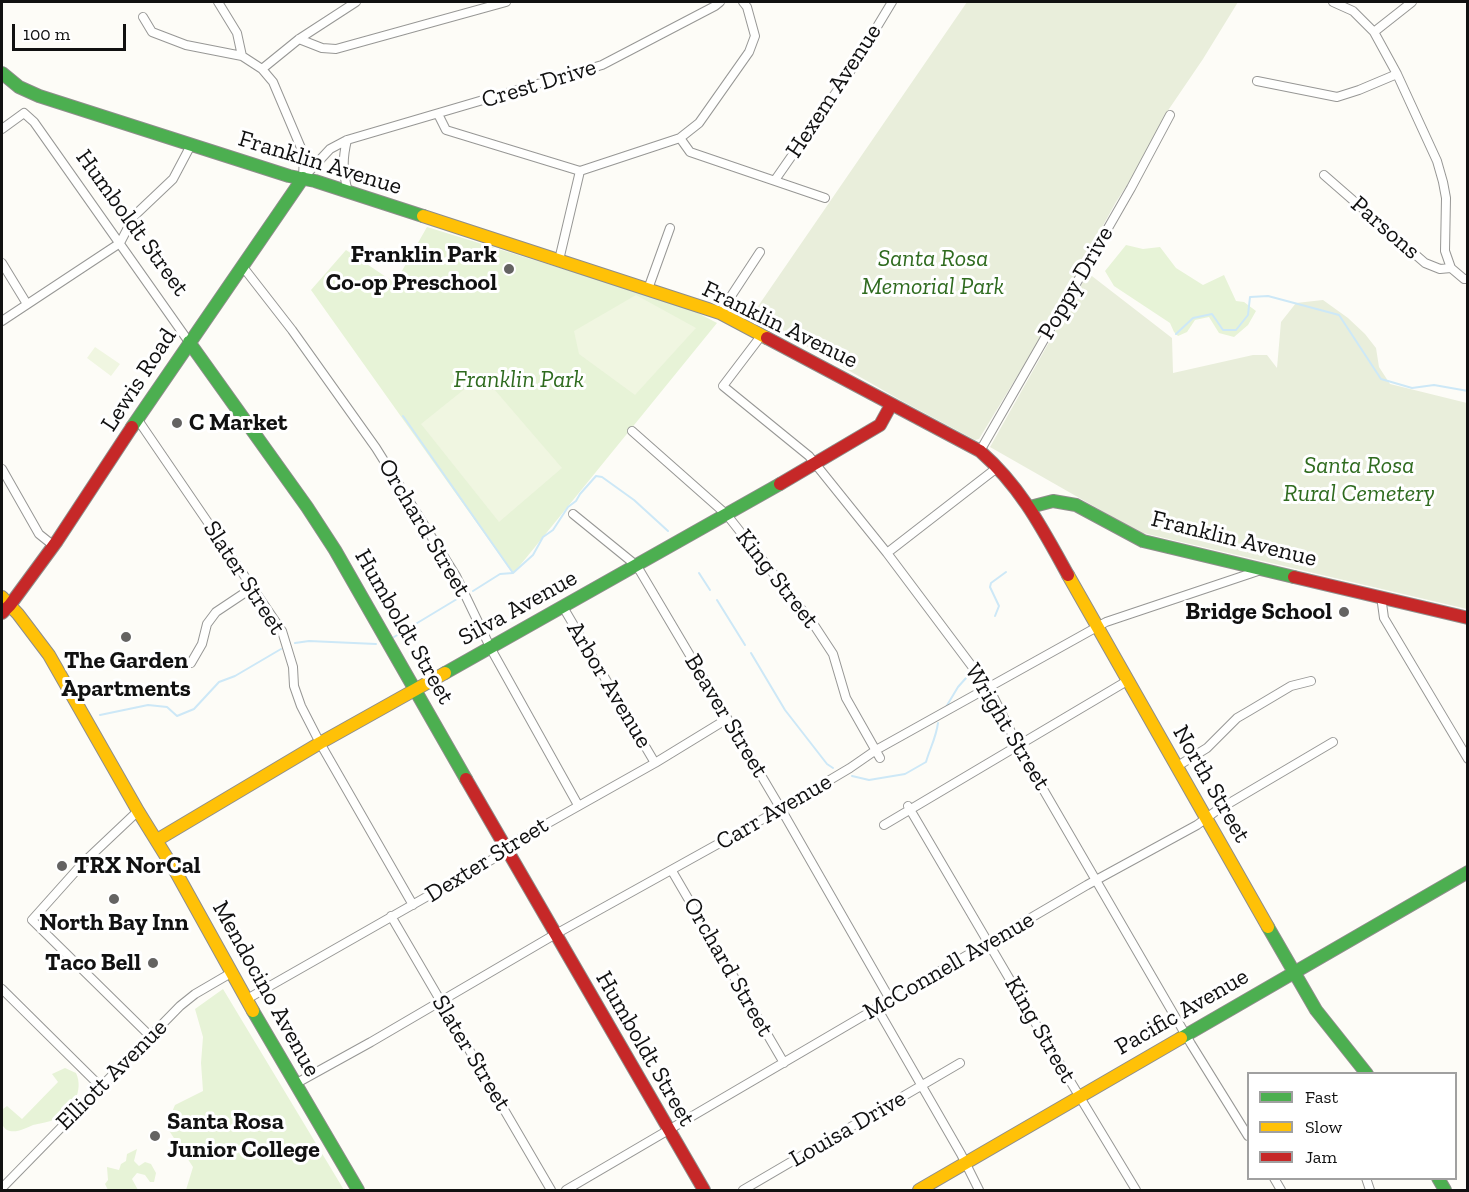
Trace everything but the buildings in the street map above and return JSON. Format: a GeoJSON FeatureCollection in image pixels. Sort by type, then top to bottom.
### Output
{"type":"FeatureCollection","features":[{"type":"Feature","properties":{"kind":"street"},"geometry":{"type":"LineString","coordinates":[[218,2],[237,33],[242,56]]}},
{"type":"Feature","properties":{"kind":"street"},"geometry":{"type":"LineString","coordinates":[[262,69],[299,39],[356,2]]}},
{"type":"Feature","properties":{"kind":"street"},"geometry":{"type":"LineString","coordinates":[[299,39],[322,48],[336,49],[506,2]]}},
{"type":"Feature","properties":{"kind":"street","name":"Crest Drive"},"geometry":{"type":"LineString","coordinates":[[303,178],[330,149],[347,140],[602,65],[720,2]]}},
{"type":"Feature","properties":{"kind":"street"},"geometry":{"type":"LineString","coordinates":[[438,114],[446,130],[580,171],[680,138],[699,123],[749,52],[755,36],[747,7],[743,2]]}},
{"type":"Feature","properties":{"kind":"street","name":"Hexem Avenue"},"geometry":{"type":"LineString","coordinates":[[775,180],[848,75],[892,2]]}},
{"type":"Feature","properties":{"kind":"street"},"geometry":{"type":"LineString","coordinates":[[1333,2],[1353,11],[1374,32],[1397,74],[1437,161],[1443,182],[1446,198],[1445,251],[1452,268],[1467,279]]}},
{"type":"Feature","properties":{"kind":"street"},"geometry":{"type":"LineString","coordinates":[[1374,32],[1412,2]]}},
{"type":"Feature","properties":{"kind":"street"},"geometry":{"type":"LineString","coordinates":[[143,17],[153,32],[186,45],[242,56],[262,69],[273,82],[304,155],[303,178]]}},
{"type":"Feature","properties":{"kind":"street","name":"Franklin Avenue"},"geometry":{"type":"LineString","coordinates":[[2,74],[12,84],[23,90],[648,288],[720,314],[980,451],[998,467],[1030,507],[1053,501],[1076,505],[1143,541],[1467,618]]}},
{"type":"Feature","properties":{"kind":"street"},"geometry":{"type":"LineString","coordinates":[[1257,81],[1337,97],[1397,74]]}},
{"type":"Feature","properties":{"kind":"street","name":"Humboldt Street"},"geometry":{"type":"LineString","coordinates":[[2,129],[24,113],[34,122],[335,550],[704,1191]]}},
{"type":"Feature","properties":{"kind":"street","name":"Poppy Drive"},"geometry":{"type":"LineString","coordinates":[[980,451],[1131,188],[1170,115]]}},
{"type":"Feature","properties":{"kind":"street"},"geometry":{"type":"LineString","coordinates":[[680,138],[690,152],[825,198]]}},
{"type":"Feature","properties":{"kind":"street"},"geometry":{"type":"LineString","coordinates":[[347,140],[343,158],[343,175],[348,192]]}},
{"type":"Feature","properties":{"kind":"street"},"geometry":{"type":"LineString","coordinates":[[2,321],[120,243],[134,216],[173,179],[191,145]]}},
{"type":"Feature","properties":{"kind":"street"},"geometry":{"type":"LineString","coordinates":[[560,260],[580,171]]}},
{"type":"Feature","properties":{"kind":"street","name":"Parsons"},"geometry":{"type":"LineString","coordinates":[[1324,175],[1425,263],[1440,269],[1452,268]]}},
{"type":"Feature","properties":{"kind":"street","name":"Lewis Road"},"geometry":{"type":"LineString","coordinates":[[4,605],[54,546],[189,342],[303,178]]}},
{"type":"Feature","properties":{"kind":"street"},"geometry":{"type":"LineString","coordinates":[[648,288],[670,228]]}},
{"type":"Feature","properties":{"kind":"street"},"geometry":{"type":"LineString","coordinates":[[720,314],[760,252]]}},
{"type":"Feature","properties":{"kind":"street"},"geometry":{"type":"LineString","coordinates":[[2,262],[27,304]]}},
{"type":"Feature","properties":{"kind":"street","name":"Orchard Street"},"geometry":{"type":"LineString","coordinates":[[243,267],[292,330],[376,448],[456,576],[491,649],[578,805]]}},
{"type":"Feature","properties":{"kind":"street","name":"Wright Street"},"geometry":{"type":"LineString","coordinates":[[761,336],[723,386],[809,456],[988,688],[1018,746],[1186,1035],[1247,1134]]}},
{"type":"Feature","properties":{"kind":"street","name":"Silva Avenue"},"geometry":{"type":"LineString","coordinates":[[157,840],[320,743],[727,515],[880,424],[891,405]]}},
{"type":"Feature","properties":{"kind":"street","name":"Slater Street"},"geometry":{"type":"LineString","coordinates":[[138,420],[285,639],[293,667],[294,686],[301,705],[320,743],[413,905]]}},
{"type":"Feature","properties":{"kind":"street","name":"King Street"},"geometry":{"type":"LineString","coordinates":[[632,431],[727,515],[814,625],[833,654],[846,698],[878,754]]}},
{"type":"Feature","properties":{"kind":"street"},"geometry":{"type":"LineString","coordinates":[[886,553],[998,467]]}},
{"type":"Feature","properties":{"kind":"street"},"geometry":{"type":"LineString","coordinates":[[2,469],[39,534],[54,546]]}},
{"type":"Feature","properties":{"kind":"street","name":"North Street"},"geometry":{"type":"LineString","coordinates":[[1030,507],[1316,1010],[1365,1072]]}},
{"type":"Feature","properties":{"kind":"street","name":"Beaver Street"},"geometry":{"type":"LineString","coordinates":[[573,514],[637,566],[782,809],[891,1000]]}},
{"type":"Feature","properties":{"kind":"street","name":"Carr Avenue"},"geometry":{"type":"LineString","coordinates":[[295,1084],[554,934],[782,809],[988,688],[1106,622],[1265,569]]}},
{"type":"Feature","properties":{"kind":"street"},"geometry":{"type":"LineString","coordinates":[[191,663],[202,644],[207,624],[216,612],[252,588]]}},
{"type":"Feature","properties":{"kind":"street"},"geometry":{"type":"LineString","coordinates":[[1381,596],[1384,618],[1467,759]]}},
{"type":"Feature","properties":{"kind":"street","name":"Mendocino Avenue"},"geometry":{"type":"LineString","coordinates":[[4,605],[49,655],[358,1191]]}},
{"type":"Feature","properties":{"kind":"street","name":"Arbor Avenue"},"geometry":{"type":"LineString","coordinates":[[563,607],[655,763]]}},
{"type":"Feature","properties":{"kind":"street"},"geometry":{"type":"LineString","coordinates":[[884,825],[910,807],[1127,681]]}},
{"type":"Feature","properties":{"kind":"street"},"geometry":{"type":"LineString","coordinates":[[1176,767],[1207,748],[1237,718],[1291,686],[1311,681]]}},
{"type":"Feature","properties":{"kind":"street","name":"Dexter Street"},"geometry":{"type":"LineString","coordinates":[[247,999],[507,851],[511,844],[655,763],[727,719]]}},
{"type":"Feature","properties":{"kind":"street","name":"McConnell Avenue"},"geometry":{"type":"LineString","coordinates":[[566,1191],[1333,742]]}},
{"type":"Feature","properties":{"kind":"street","name":"King Street"},"geometry":{"type":"LineString","coordinates":[[910,807],[1136,1191]]}},
{"type":"Feature","properties":{"kind":"street"},"geometry":{"type":"LineString","coordinates":[[138,811],[83,863],[43,905],[32,920],[150,1036]]}},
{"type":"Feature","properties":{"kind":"street","name":"Orchard Street"},"geometry":{"type":"LineString","coordinates":[[672,871],[784,1063]]}},
{"type":"Feature","properties":{"kind":"street","name":"Pacific Avenue"},"geometry":{"type":"LineString","coordinates":[[919,1191],[1467,872]]}},
{"type":"Feature","properties":{"kind":"street","name":"Slater Street"},"geometry":{"type":"LineString","coordinates":[[391,916],[481,1067],[551,1191]]}},
{"type":"Feature","properties":{"kind":"street","name":"Elliott Avenue"},"geometry":{"type":"LineString","coordinates":[[2,1188],[186,999],[231,973]]}},
{"type":"Feature","properties":{"kind":"street"},"geometry":{"type":"LineString","coordinates":[[2,989],[101,1087]]}},
{"type":"Feature","properties":{"kind":"street"},"geometry":{"type":"LineString","coordinates":[[877,1008],[966,1163],[979,1191]]}},
{"type":"Feature","properties":{"kind":"street","name":"Louisa Drive"},"geometry":{"type":"LineString","coordinates":[[743,1191],[960,1063]]}},
{"type":"Feature","properties":{"kind":"green space","name":"Santa Rosa Memorial Park"},"geometry":{"type":"Polygon","coordinates":[[[967,2],[1238,2],[1169,109],[1044,332],[979,439],[975,440],[752,315],[967,2]]]}},
{"type":"Feature","properties":{"kind":"green space","name":"Franklin Park"},"geometry":{"type":"Polygon","coordinates":[[[427,227],[638,292],[696,312],[717,323],[513,574],[311,290],[346,250],[395,283],[427,227]]]}},
{"type":"Feature","properties":{"kind":"green space"},"geometry":{"type":"Polygon","coordinates":[[[1126,245],[1143,249],[1160,247],[1176,268],[1203,285],[1224,275],[1236,301],[1244,302],[1256,311],[1248,325],[1234,337],[1219,333],[1209,317],[1195,320],[1187,332],[1178,336],[1170,323],[1114,286],[1105,271],[1126,245]]]}},
{"type":"Feature","properties":{"kind":"green space","name":"Santa Rosa Rural Cemetery"},"geometry":{"type":"Polygon","coordinates":[[[1088,273],[1172,338],[1173,373],[1253,355],[1267,355],[1277,368],[1281,322],[1296,303],[1323,300],[1365,334],[1376,348],[1379,367],[1390,384],[1467,403],[1467,609],[1139,532],[990,447],[1088,273]]]}},
{"type":"Feature","properties":{"kind":"green space"},"geometry":{"type":"Polygon","coordinates":[[[636,295],[696,328],[635,395],[579,354],[574,331],[636,295]]]}},
{"type":"Feature","properties":{"kind":"green space"},"geometry":{"type":"Polygon","coordinates":[[[95,347],[120,364],[111,376],[87,358],[95,347]]]}},
{"type":"Feature","properties":{"kind":"green space"},"geometry":{"type":"Polygon","coordinates":[[[482,375],[562,468],[499,522],[421,424],[482,375]]]}},
{"type":"Feature","properties":{"kind":"green space"},"geometry":{"type":"Polygon","coordinates":[[[223,989],[344,1190],[186,1190],[193,1167],[166,1126],[175,1105],[203,1091],[201,1063],[203,1037],[195,1009],[223,989]]]}},
{"type":"Feature","properties":{"kind":"green space"},"geometry":{"type":"Polygon","coordinates":[[[65,1068],[76,1073],[79,1086],[78,1093],[67,1111],[56,1119],[20,1130],[10,1131],[3,1126],[3,1109],[7,1106],[22,1119],[58,1082],[52,1074],[65,1068]]]}},
{"type":"Feature","properties":{"kind":"green space"},"geometry":{"type":"Polygon","coordinates":[[[137,1149],[134,1161],[139,1166],[145,1162],[151,1164],[156,1173],[154,1182],[150,1182],[145,1175],[137,1173],[132,1179],[138,1190],[108,1190],[105,1184],[108,1180],[107,1167],[119,1170],[121,1164],[126,1161],[127,1154],[137,1149]]]}},
{"type":"Feature","properties":{"kind":"waterway"},"geometry":{"type":"LineString","coordinates":[[1176,334],[1193,318],[1212,314],[1223,330],[1236,330],[1248,315],[1250,297],[1268,296],[1339,315],[1381,379],[1412,388],[1434,385],[1468,391]]}},
{"type":"Feature","properties":{"kind":"waterway"},"geometry":{"type":"LineString","coordinates":[[403,416],[513,573]]}},
{"type":"Feature","properties":{"kind":"waterway"},"geometry":{"type":"LineString","coordinates":[[473,591],[500,574],[513,573],[533,555],[543,537],[553,530],[568,507],[576,501],[596,476],[602,477],[634,500],[668,531]]}},
{"type":"Feature","properties":{"kind":"waterway"},"geometry":{"type":"LineString","coordinates":[[995,616],[999,606],[990,587],[991,583],[1006,572]]}},
{"type":"Feature","properties":{"kind":"waterway"},"geometry":{"type":"LineString","coordinates":[[699,573],[710,590]]}},
{"type":"Feature","properties":{"kind":"waterway"},"geometry":{"type":"LineString","coordinates":[[394,637],[457,599]]}},
{"type":"Feature","properties":{"kind":"waterway"},"geometry":{"type":"LineString","coordinates":[[717,600],[745,645]]}},
{"type":"Feature","properties":{"kind":"waterway"},"geometry":{"type":"LineString","coordinates":[[295,643],[309,641],[376,644]]}},
{"type":"Feature","properties":{"kind":"waterway"},"geometry":{"type":"LineString","coordinates":[[100,715],[148,705],[167,707],[177,716],[194,709],[219,682],[235,676],[281,649]]}},
{"type":"Feature","properties":{"kind":"waterway"},"geometry":{"type":"LineString","coordinates":[[751,653],[785,710],[827,764],[833,768]]}},
{"type":"Feature","properties":{"kind":"waterway"},"geometry":{"type":"LineString","coordinates":[[946,707],[966,678]]}},
{"type":"Feature","properties":{"kind":"waterway"},"geometry":{"type":"LineString","coordinates":[[852,776],[869,780],[905,774],[926,762],[938,723]]}},
{"type":"Feature","properties":{"kind":"traffic: fast"},"geometry":{"type":"LineString","coordinates":[[2,73],[19,87],[39,96],[423,216]]}},
{"type":"Feature","properties":{"kind":"traffic: fast"},"geometry":{"type":"LineString","coordinates":[[132,427],[303,178]]}},
{"type":"Feature","properties":{"kind":"traffic: fast"},"geometry":{"type":"LineString","coordinates":[[189,342],[335,550],[466,779]]}},
{"type":"Feature","properties":{"kind":"traffic: fast"},"geometry":{"type":"LineString","coordinates":[[445,673],[780,484]]}},
{"type":"Feature","properties":{"kind":"traffic: fast"},"geometry":{"type":"LineString","coordinates":[[1030,507],[1053,501],[1076,505],[1143,541],[1294,577]]}},
{"type":"Feature","properties":{"kind":"traffic: fast"},"geometry":{"type":"LineString","coordinates":[[1181,1038],[1468,872]]}},
{"type":"Feature","properties":{"kind":"traffic: fast"},"geometry":{"type":"LineString","coordinates":[[1268,927],[1316,1010],[1365,1072]]}},
{"type":"Feature","properties":{"kind":"traffic: fast"},"geometry":{"type":"LineString","coordinates":[[253,1011],[358,1190]]}},
{"type":"Feature","properties":{"kind":"traffic: fast"},"geometry":{"type":"LineString","coordinates":[[1439,1180],[1445,1190]]}},
{"type":"Feature","properties":{"kind":"traffic: slow"},"geometry":{"type":"LineString","coordinates":[[423,216],[720,313],[767,338]]}},
{"type":"Feature","properties":{"kind":"traffic: slow"},"geometry":{"type":"LineString","coordinates":[[1068,575],[1268,927]]}},
{"type":"Feature","properties":{"kind":"traffic: slow"},"geometry":{"type":"LineString","coordinates":[[2,597],[49,655],[138,811],[177,874],[253,1011]]}},
{"type":"Feature","properties":{"kind":"traffic: slow"},"geometry":{"type":"LineString","coordinates":[[157,840],[320,743],[445,673]]}},
{"type":"Feature","properties":{"kind":"traffic: slow"},"geometry":{"type":"LineString","coordinates":[[919,1190],[1181,1038]]}},
{"type":"Feature","properties":{"kind":"traffic: jam"},"geometry":{"type":"LineString","coordinates":[[767,338],[980,451],[1019,494],[1040,525],[1068,575]]}},
{"type":"Feature","properties":{"kind":"traffic: jam"},"geometry":{"type":"LineString","coordinates":[[780,484],[880,425],[891,405]]}},
{"type":"Feature","properties":{"kind":"traffic: jam"},"geometry":{"type":"LineString","coordinates":[[2,613],[57,541],[132,427]]}},
{"type":"Feature","properties":{"kind":"traffic: jam"},"geometry":{"type":"LineString","coordinates":[[1294,577],[1468,618]]}},
{"type":"Feature","properties":{"kind":"traffic: jam"},"geometry":{"type":"LineString","coordinates":[[466,779],[704,1190]]}},
{"type":"Feature","properties":{"kind":"place","name":"Franklin Park Co-op Preschool"},"geometry":{"type":"Point","coordinates":[509,269]}},
{"type":"Feature","properties":{"kind":"place","name":"C Market"},"geometry":{"type":"Point","coordinates":[177,423]}},
{"type":"Feature","properties":{"kind":"place","name":"Bridge School"},"geometry":{"type":"Point","coordinates":[1344,612]}},
{"type":"Feature","properties":{"kind":"place","name":"The Garden Apartments"},"geometry":{"type":"Point","coordinates":[126,637]}},
{"type":"Feature","properties":{"kind":"place","name":"TRX NorCal"},"geometry":{"type":"Point","coordinates":[62,866]}},
{"type":"Feature","properties":{"kind":"place","name":"North Bay Inn"},"geometry":{"type":"Point","coordinates":[114,899]}},
{"type":"Feature","properties":{"kind":"place","name":"Taco Bell"},"geometry":{"type":"Point","coordinates":[153,963]}},
{"type":"Feature","properties":{"kind":"place","name":"Santa Rosa Junior College"},"geometry":{"type":"Point","coordinates":[155,1136]}}]}
